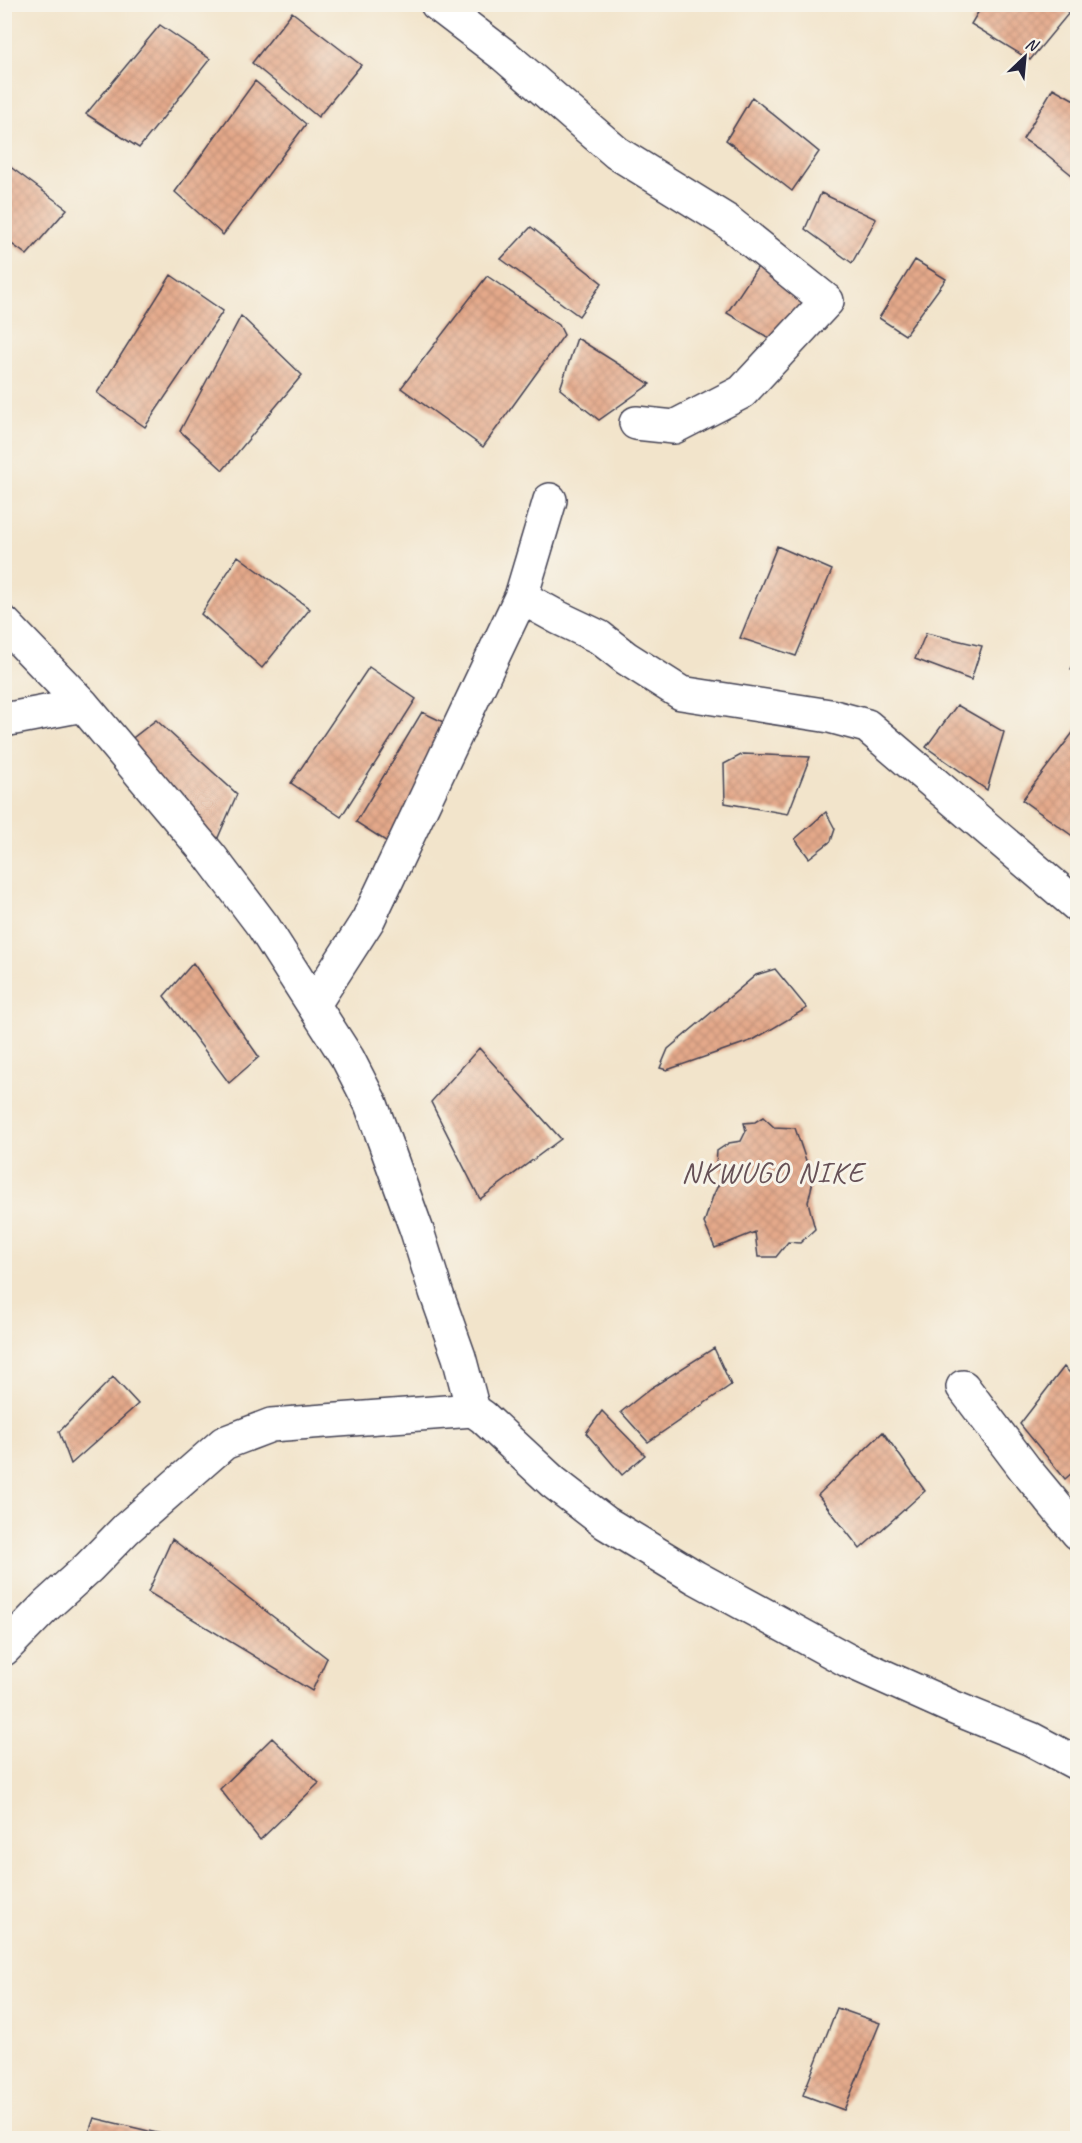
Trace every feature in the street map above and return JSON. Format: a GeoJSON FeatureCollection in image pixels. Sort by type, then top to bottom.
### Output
{"type":"FeatureCollection","features":[{"type":"Feature","properties":{"kind":"street"},"geometry":{"type":"LineString","coordinates":[[437,4],[505,56],[617,153],[727,221],[827,301],[742,392],[674,427],[636,423]]}},
{"type":"Feature","properties":{"kind":"street"},"geometry":{"type":"LineString","coordinates":[[314,1004],[368,920],[521,597],[550,500]]}},
{"type":"Feature","properties":{"kind":"street"},"geometry":{"type":"LineString","coordinates":[[521,597],[599,637],[626,658],[681,693],[830,716],[867,726],[1077,906]]}},
{"type":"Feature","properties":{"kind":"street"},"geometry":{"type":"LineString","coordinates":[[4,623],[83,705],[217,865],[263,926],[348,1059],[371,1104],[459,1358],[473,1410]]}},
{"type":"Feature","properties":{"kind":"street"},"geometry":{"type":"LineString","coordinates":[[4,720],[83,705]]}},
{"type":"Feature","properties":{"kind":"street"},"geometry":{"type":"LineString","coordinates":[[963,1387],[1024,1469],[1077,1533]]}},
{"type":"Feature","properties":{"kind":"street"},"geometry":{"type":"LineString","coordinates":[[4,1649],[126,1529],[224,1443],[271,1425],[473,1410],[554,1482],[606,1523],[695,1577],[847,1659],[952,1707],[1031,1739],[1077,1764]]}},
{"type":"Feature","properties":{"kind":"building"},"geometry":{"type":"Polygon","coordinates":[[[983,4],[1057,4],[1069,13],[1030,60],[971,24],[983,4]]]}},
{"type":"Feature","properties":{"kind":"building"},"geometry":{"type":"Polygon","coordinates":[[[292,12],[361,65],[318,117],[252,63],[292,12]]]}},
{"type":"Feature","properties":{"kind":"building"},"geometry":{"type":"Polygon","coordinates":[[[160,25],[210,59],[139,148],[86,114],[160,25]]]}},
{"type":"Feature","properties":{"kind":"building"},"geometry":{"type":"Polygon","coordinates":[[[255,81],[306,124],[223,235],[175,192],[255,81]]]}},
{"type":"Feature","properties":{"kind":"building"},"geometry":{"type":"Polygon","coordinates":[[[1053,88],[1078,102],[1078,180],[1045,153],[1023,139],[1053,88]]]}},
{"type":"Feature","properties":{"kind":"building"},"geometry":{"type":"Polygon","coordinates":[[[752,97],[819,152],[792,191],[726,140],[752,97]]]}},
{"type":"Feature","properties":{"kind":"building"},"geometry":{"type":"Polygon","coordinates":[[[5,163],[67,209],[27,255],[5,239],[5,163]]]}},
{"type":"Feature","properties":{"kind":"building"},"geometry":{"type":"Polygon","coordinates":[[[821,193],[876,219],[852,263],[805,229],[821,193]]]}},
{"type":"Feature","properties":{"kind":"building"},"geometry":{"type":"Polygon","coordinates":[[[531,227],[602,283],[579,316],[501,259],[531,227]]]}},
{"type":"Feature","properties":{"kind":"building"},"geometry":{"type":"Polygon","coordinates":[[[763,259],[816,300],[776,342],[727,313],[763,259]]]}},
{"type":"Feature","properties":{"kind":"building"},"geometry":{"type":"Polygon","coordinates":[[[915,260],[946,279],[905,335],[879,318],[915,260]]]}},
{"type":"Feature","properties":{"kind":"building"},"geometry":{"type":"Polygon","coordinates":[[[171,275],[223,311],[145,427],[97,393],[171,275]]]}},
{"type":"Feature","properties":{"kind":"building"},"geometry":{"type":"Polygon","coordinates":[[[487,276],[559,325],[564,335],[483,447],[401,388],[487,276]]]}},
{"type":"Feature","properties":{"kind":"building"},"geometry":{"type":"Polygon","coordinates":[[[241,316],[302,375],[223,470],[180,431],[241,316]]]}},
{"type":"Feature","properties":{"kind":"building"},"geometry":{"type":"Polygon","coordinates":[[[577,338],[650,384],[599,420],[560,389],[577,338]]]}},
{"type":"Feature","properties":{"kind":"building"},"geometry":{"type":"Polygon","coordinates":[[[777,546],[832,570],[796,656],[740,638],[777,546]]]}},
{"type":"Feature","properties":{"kind":"building"},"geometry":{"type":"Polygon","coordinates":[[[238,556],[310,609],[262,668],[201,614],[238,556]]]}},
{"type":"Feature","properties":{"kind":"building"},"geometry":{"type":"Polygon","coordinates":[[[926,633],[982,646],[971,680],[915,659],[926,633]]]}},
{"type":"Feature","properties":{"kind":"building"},"geometry":{"type":"Polygon","coordinates":[[[1078,657],[1078,673],[1071,669],[1078,657]]]}},
{"type":"Feature","properties":{"kind":"building"},"geometry":{"type":"Polygon","coordinates":[[[369,667],[416,699],[341,817],[291,783],[369,667]]]}},
{"type":"Feature","properties":{"kind":"building"},"geometry":{"type":"Polygon","coordinates":[[[957,705],[1004,732],[987,790],[926,747],[957,705]]]}},
{"type":"Feature","properties":{"kind":"building"},"geometry":{"type":"Polygon","coordinates":[[[422,712],[458,729],[392,845],[356,822],[422,712]]]}},
{"type":"Feature","properties":{"kind":"building"},"geometry":{"type":"Polygon","coordinates":[[[156,720],[237,794],[210,856],[129,741],[156,720]]]}},
{"type":"Feature","properties":{"kind":"building"},"geometry":{"type":"Polygon","coordinates":[[[1078,726],[1078,831],[1074,837],[1022,800],[1078,726]]]}},
{"type":"Feature","properties":{"kind":"building"},"geometry":{"type":"Polygon","coordinates":[[[743,754],[810,757],[788,814],[725,803],[724,764],[743,754]]]}},
{"type":"Feature","properties":{"kind":"building"},"geometry":{"type":"Polygon","coordinates":[[[826,812],[835,829],[831,841],[809,858],[795,839],[826,812]]]}},
{"type":"Feature","properties":{"kind":"building"},"geometry":{"type":"Polygon","coordinates":[[[193,963],[259,1057],[229,1083],[164,996],[193,963]]]}},
{"type":"Feature","properties":{"kind":"building"},"geometry":{"type":"Polygon","coordinates":[[[775,969],[807,1008],[753,1040],[667,1070],[660,1068],[668,1049],[756,975],[775,969]]]}},
{"type":"Feature","properties":{"kind":"building"},"geometry":{"type":"Polygon","coordinates":[[[479,1048],[561,1139],[480,1199],[431,1102],[479,1048]]]}},
{"type":"Feature","properties":{"kind":"building"},"geometry":{"type":"Polygon","coordinates":[[[763,1117],[774,1127],[795,1128],[813,1181],[808,1202],[815,1229],[800,1243],[788,1242],[776,1257],[758,1257],[755,1232],[715,1248],[704,1223],[723,1175],[716,1165],[717,1151],[729,1143],[741,1141],[746,1131],[744,1123],[755,1122],[763,1117]]]}},
{"type":"Feature","properties":{"kind":"building"},"geometry":{"type":"Polygon","coordinates":[[[714,1348],[731,1385],[648,1442],[621,1412],[651,1388],[714,1348]]]}},
{"type":"Feature","properties":{"kind":"building"},"geometry":{"type":"Polygon","coordinates":[[[1064,1367],[1078,1381],[1078,1468],[1065,1479],[1020,1424],[1064,1367]]]}},
{"type":"Feature","properties":{"kind":"building"},"geometry":{"type":"Polygon","coordinates":[[[113,1377],[138,1404],[71,1464],[59,1432],[113,1377]]]}},
{"type":"Feature","properties":{"kind":"building"},"geometry":{"type":"Polygon","coordinates":[[[602,1411],[645,1455],[622,1475],[586,1433],[602,1411]]]}},
{"type":"Feature","properties":{"kind":"building"},"geometry":{"type":"Polygon","coordinates":[[[883,1432],[925,1491],[860,1549],[818,1495],[883,1432]]]}},
{"type":"Feature","properties":{"kind":"building"},"geometry":{"type":"Polygon","coordinates":[[[172,1539],[327,1658],[312,1691],[148,1592],[172,1539]]]}},
{"type":"Feature","properties":{"kind":"building"},"geometry":{"type":"Polygon","coordinates":[[[272,1738],[319,1783],[260,1840],[220,1789],[272,1738]]]}},
{"type":"Feature","properties":{"kind":"building"},"geometry":{"type":"Polygon","coordinates":[[[837,2008],[880,2023],[844,2110],[803,2095],[837,2008]]]}},
{"type":"Feature","properties":{"kind":"building"},"geometry":{"type":"Polygon","coordinates":[[[94,2118],[178,2138],[87,2138],[94,2118]]]}},
{"type":"Feature","properties":{"kind":"district","name":"NKWUGO NIKE"},"geometry":{"type":"Point","coordinates":[773,1172]}}]}
